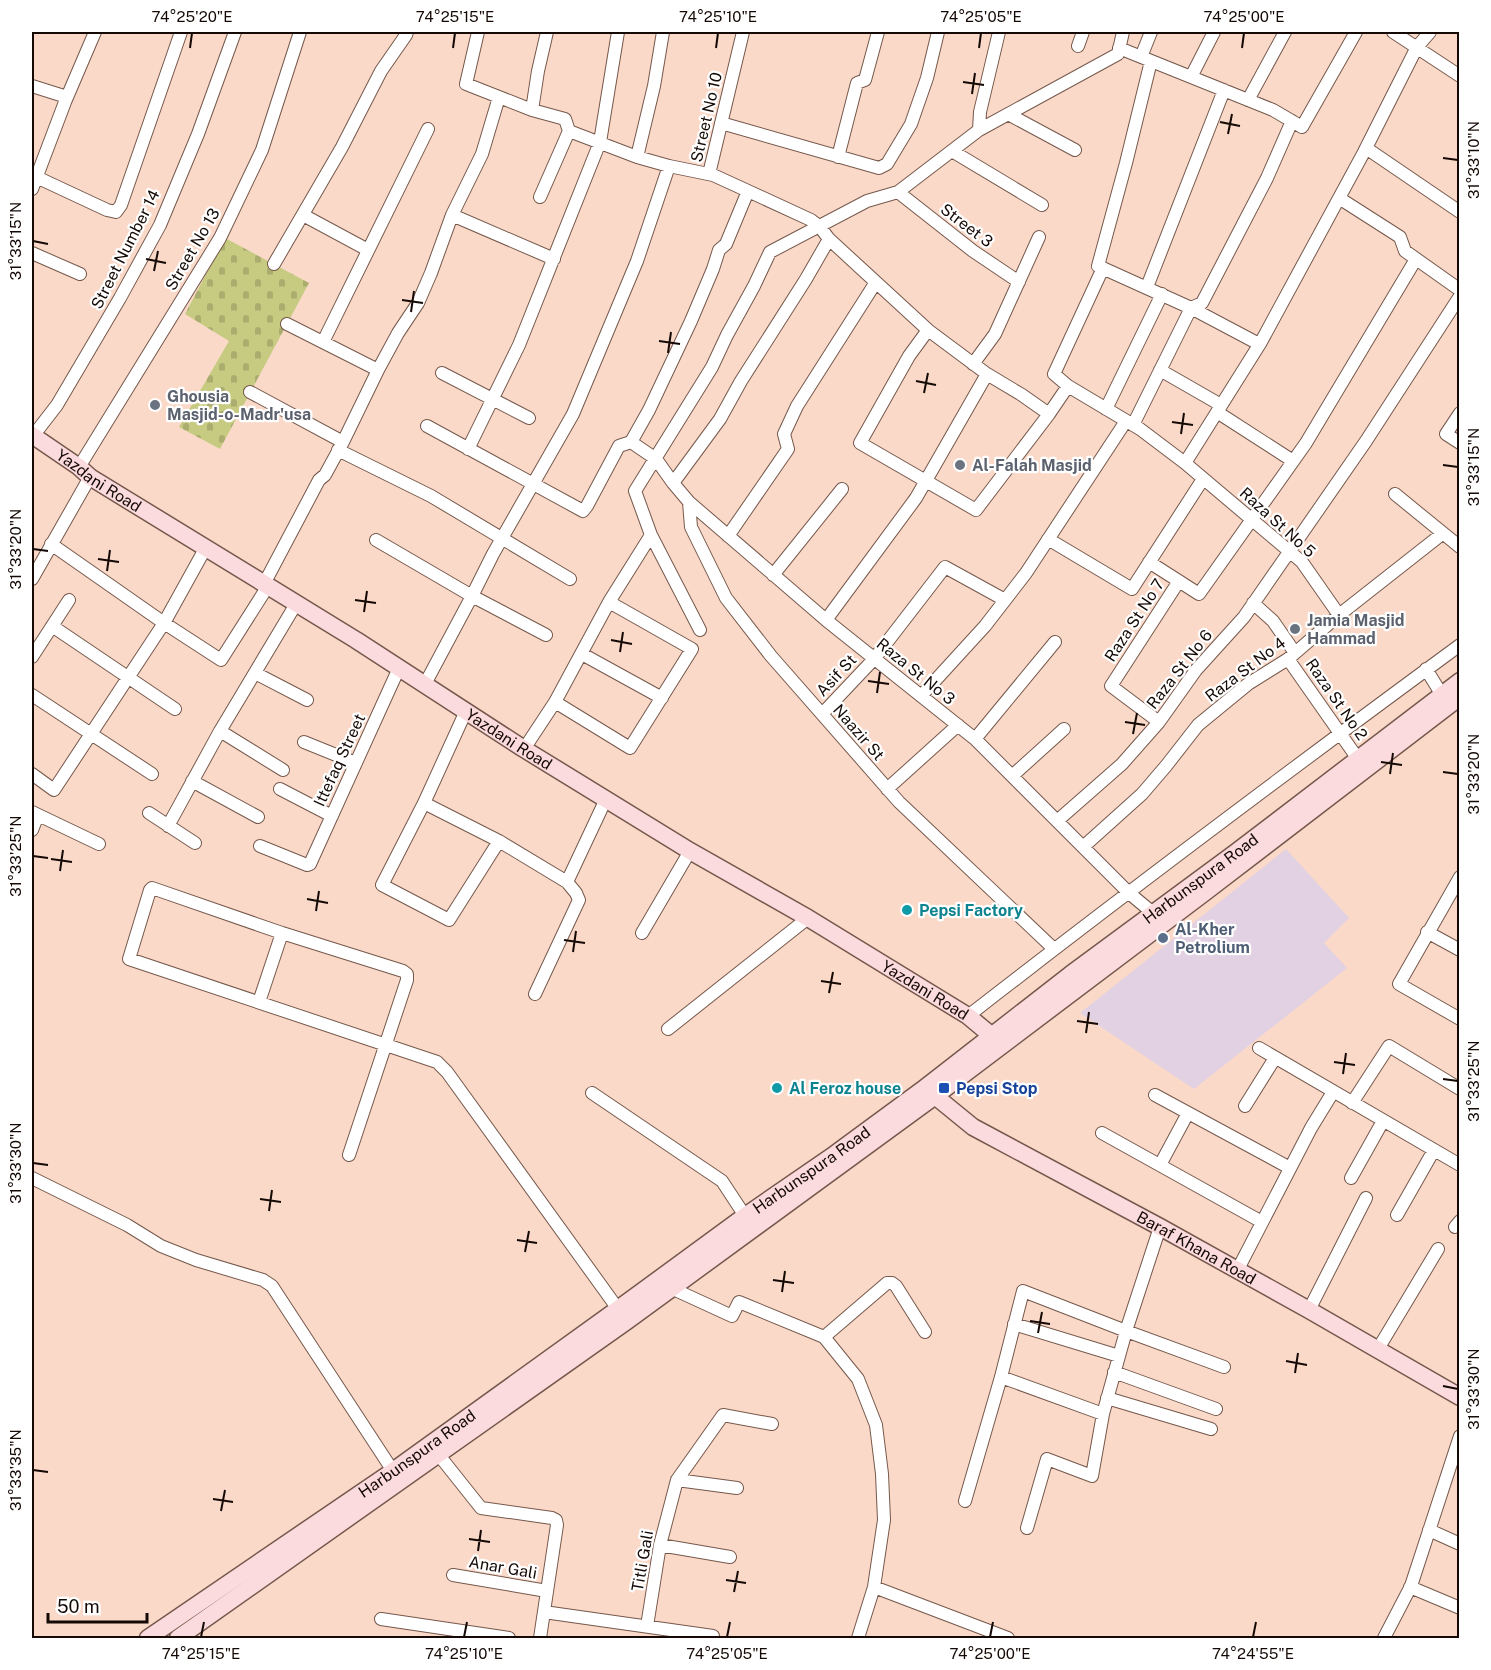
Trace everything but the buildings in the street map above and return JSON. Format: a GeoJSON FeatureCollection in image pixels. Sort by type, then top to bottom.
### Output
{"type":"FeatureCollection","features":[{"type":"Feature","properties":{"kind":"main road","name":"Yazdani Road"},"geometry":{"type":"LineString","coordinates":[[32,435],[84,472],[425,684],[524,749],[690,851],[808,918],[968,1016],[992,1036]]}},
{"type":"Feature","properties":{"kind":"main road","name":"Harbunspura Road"},"geometry":{"type":"LineString","coordinates":[[182,1637],[745,1216],[839,1160],[935,1096],[1239,858],[1358,759],[1460,681]]}},
{"type":"Feature","properties":{"kind":"main road","name":"Harbunspura Road"},"geometry":{"type":"LineString","coordinates":[[148,1638],[396,1476],[438,1454],[627,1321],[839,1160],[992,1036],[1153,913],[1239,858],[1460,698]]}},
{"type":"Feature","properties":{"kind":"main road","name":"Baraf Khana Road"},"geometry":{"type":"LineString","coordinates":[[935,1096],[973,1127],[1456,1390]]}},
{"type":"Feature","properties":{"kind":"street"},"geometry":{"type":"LineString","coordinates":[[90,33],[33,180],[116,212],[121,205],[181,32]]}},
{"type":"Feature","properties":{"kind":"street","name":"Street Number 14"},"geometry":{"type":"LineString","coordinates":[[32,435],[57,405],[160,225],[198,135],[235,32]]}},
{"type":"Feature","properties":{"kind":"street","name":"Street No 13"},"geometry":{"type":"LineString","coordinates":[[32,579],[84,472],[220,238],[262,150],[300,32]]}},
{"type":"Feature","properties":{"kind":"street"},"geometry":{"type":"LineString","coordinates":[[274,264],[342,147],[381,71],[407,32]]}},
{"type":"Feature","properties":{"kind":"street"},"geometry":{"type":"LineString","coordinates":[[478,32],[466,84],[532,110],[565,119],[569,131],[540,197]]}},
{"type":"Feature","properties":{"kind":"street"},"geometry":{"type":"LineString","coordinates":[[532,110],[547,32]]}},
{"type":"Feature","properties":{"kind":"street"},"geometry":{"type":"LineString","coordinates":[[468,448],[519,345],[600,142],[618,32]]}},
{"type":"Feature","properties":{"kind":"street"},"geometry":{"type":"LineString","coordinates":[[637,157],[654,86],[663,32]]}},
{"type":"Feature","properties":{"kind":"street","name":"Street No 10"},"geometry":{"type":"LineString","coordinates":[[710,174],[743,32]]}},
{"type":"Feature","properties":{"kind":"street"},"geometry":{"type":"LineString","coordinates":[[838,157],[857,83],[865,80],[878,32]]}},
{"type":"Feature","properties":{"kind":"street"},"geometry":{"type":"LineString","coordinates":[[721,123],[879,168],[887,164],[911,124],[927,78],[938,32]]}},
{"type":"Feature","properties":{"kind":"street"},"geometry":{"type":"LineString","coordinates":[[980,130],[980,112],[999,32]]}},
{"type":"Feature","properties":{"kind":"street"},"geometry":{"type":"LineString","coordinates":[[1078,46],[1083,32]]}},
{"type":"Feature","properties":{"kind":"street"},"geometry":{"type":"LineString","coordinates":[[700,630],[651,534],[635,491],[712,367],[770,252],[867,201],[897,192],[980,130],[1118,54],[1123,32]]}},
{"type":"Feature","properties":{"kind":"street"},"geometry":{"type":"LineString","coordinates":[[1151,32],[1126,162],[1098,266],[1191,308],[1259,344]]}},
{"type":"Feature","properties":{"kind":"street"},"geometry":{"type":"LineString","coordinates":[[1191,77],[1214,32]]}},
{"type":"Feature","properties":{"kind":"street"},"geometry":{"type":"LineString","coordinates":[[1248,100],[1285,32]]}},
{"type":"Feature","properties":{"kind":"street"},"geometry":{"type":"LineString","coordinates":[[1119,48],[1273,110],[1302,126],[1356,32]]}},
{"type":"Feature","properties":{"kind":"street"},"geometry":{"type":"LineString","coordinates":[[1393,32],[1460,76]]}},
{"type":"Feature","properties":{"kind":"street"},"geometry":{"type":"LineString","coordinates":[[1185,463],[1259,344],[1366,148],[1417,47],[1430,32]]}},
{"type":"Feature","properties":{"kind":"street"},"geometry":{"type":"LineString","coordinates":[[32,86],[67,97]]}},
{"type":"Feature","properties":{"kind":"street"},"geometry":{"type":"LineString","coordinates":[[1147,287],[1224,90]]}},
{"type":"Feature","properties":{"kind":"street"},"geometry":{"type":"LineString","coordinates":[[51,544],[221,660],[266,585],[378,370],[418,303],[432,273],[452,215],[482,154],[499,97]]}},
{"type":"Feature","properties":{"kind":"street"},"geometry":{"type":"LineString","coordinates":[[1008,114],[1075,150]]}},
{"type":"Feature","properties":{"kind":"street"},"geometry":{"type":"LineString","coordinates":[[921,696],[985,626],[1026,573],[1129,423],[1160,370],[1191,308],[1202,303],[1267,178],[1292,121]]}},
{"type":"Feature","properties":{"kind":"street"},"geometry":{"type":"LineString","coordinates":[[323,342],[428,129]]}},
{"type":"Feature","properties":{"kind":"street"},"geometry":{"type":"LineString","coordinates":[[569,131],[637,157],[710,174],[811,220],[928,330],[987,374],[1049,414]]}},
{"type":"Feature","properties":{"kind":"street"},"geometry":{"type":"LineString","coordinates":[[1366,148],[1460,212]]}},
{"type":"Feature","properties":{"kind":"street"},"geometry":{"type":"LineString","coordinates":[[952,151],[1042,205]]}},
{"type":"Feature","properties":{"kind":"street"},"geometry":{"type":"LineString","coordinates":[[425,684],[501,539],[573,414],[637,261],[669,166]]}},
{"type":"Feature","properties":{"kind":"street"},"geometry":{"type":"LineString","coordinates":[[427,426],[583,511],[619,446],[631,442],[654,399],[695,311],[719,250],[726,244],[748,191]]}},
{"type":"Feature","properties":{"kind":"street","name":"Street 3"},"geometry":{"type":"LineString","coordinates":[[897,192],[973,252],[1019,282]]}},
{"type":"Feature","properties":{"kind":"street"},"geometry":{"type":"LineString","coordinates":[[1339,198],[1400,237],[1405,251],[1460,290]]}},
{"type":"Feature","properties":{"kind":"street"},"geometry":{"type":"LineString","coordinates":[[303,215],[368,250]]}},
{"type":"Feature","properties":{"kind":"street"},"geometry":{"type":"LineString","coordinates":[[452,215],[554,259]]}},
{"type":"Feature","properties":{"kind":"street"},"geometry":{"type":"LineString","coordinates":[[973,364],[995,334],[1039,237]]}},
{"type":"Feature","properties":{"kind":"street"},"geometry":{"type":"LineString","coordinates":[[673,483],[720,419],[829,238]]}},
{"type":"Feature","properties":{"kind":"street"},"geometry":{"type":"LineString","coordinates":[[32,253],[80,274]]}},
{"type":"Feature","properties":{"kind":"street"},"geometry":{"type":"LineString","coordinates":[[1149,562],[1199,594],[1306,443],[1416,259]]}},
{"type":"Feature","properties":{"kind":"street"},"geometry":{"type":"LineString","coordinates":[[928,330],[909,356],[860,443],[976,510],[1068,386],[1054,374],[1102,268]]}},
{"type":"Feature","properties":{"kind":"street"},"geometry":{"type":"LineString","coordinates":[[728,536],[788,449],[784,434],[797,406],[876,282]]}},
{"type":"Feature","properties":{"kind":"street"},"geometry":{"type":"LineString","coordinates":[[1106,409],[1162,294]]}},
{"type":"Feature","properties":{"kind":"street","name":"Raza St No 6"},"geometry":{"type":"LineString","coordinates":[[1058,821],[1122,765],[1159,722],[1196,670],[1244,617],[1366,441],[1460,296]]}},
{"type":"Feature","properties":{"kind":"street"},"geometry":{"type":"LineString","coordinates":[[287,324],[378,370]]}},
{"type":"Feature","properties":{"kind":"street"},"geometry":{"type":"LineString","coordinates":[[1160,370],[1219,408],[1293,461]]}},
{"type":"Feature","properties":{"kind":"street"},"geometry":{"type":"LineString","coordinates":[[442,373],[529,418]]}},
{"type":"Feature","properties":{"kind":"street"},"geometry":{"type":"LineString","coordinates":[[826,620],[916,498],[987,374]]}},
{"type":"Feature","properties":{"kind":"street","name":"Raza St No 5"},"geometry":{"type":"LineString","coordinates":[[1068,386],[1129,423],[1203,478],[1302,562],[1339,615]]}},
{"type":"Feature","properties":{"kind":"street"},"geometry":{"type":"LineString","coordinates":[[250,392],[570,579]]}},
{"type":"Feature","properties":{"kind":"street"},"geometry":{"type":"LineString","coordinates":[[1460,413],[1446,434],[1460,443]]}},
{"type":"Feature","properties":{"kind":"street"},"geometry":{"type":"LineString","coordinates":[[631,442],[656,459]]}},
{"type":"Feature","properties":{"kind":"street","name":"Raza St No 3"},"geometry":{"type":"LineString","coordinates":[[656,459],[689,502],[826,620],[975,739],[1129,893],[1153,913]]}},
{"type":"Feature","properties":{"kind":"street"},"geometry":{"type":"LineString","coordinates":[[1048,539],[1132,589],[1203,478]]}},
{"type":"Feature","properties":{"kind":"street"},"geometry":{"type":"LineString","coordinates":[[773,574],[842,489]]}},
{"type":"Feature","properties":{"kind":"street"},"geometry":{"type":"LineString","coordinates":[[1395,494],[1460,547]]}},
{"type":"Feature","properties":{"kind":"street","name":"Naazir St"},"geometry":{"type":"LineString","coordinates":[[689,502],[691,528],[726,598],[771,656],[899,802],[1054,949]]}},
{"type":"Feature","properties":{"kind":"street"},"geometry":{"type":"LineString","coordinates":[[524,749],[555,702],[609,602],[651,534]]}},
{"type":"Feature","properties":{"kind":"street","name":"Raza St No 4"},"geometry":{"type":"LineString","coordinates":[[1083,847],[1142,794],[1198,725],[1248,684],[1292,656],[1339,615],[1442,534]]}},
{"type":"Feature","properties":{"kind":"street"},"geometry":{"type":"LineString","coordinates":[[376,540],[472,596],[546,635]]}},
{"type":"Feature","properties":{"kind":"street"},"geometry":{"type":"LineString","coordinates":[[32,774],[54,790],[164,623],[205,549]]}},
{"type":"Feature","properties":{"kind":"street","name":"Asif St"},"geometry":{"type":"LineString","coordinates":[[822,714],[874,658],[945,567],[1005,600]]}},
{"type":"Feature","properties":{"kind":"street","name":"Raza St No 7"},"geometry":{"type":"LineString","coordinates":[[1159,722],[1111,686],[1179,581]]}},
{"type":"Feature","properties":{"kind":"street"},"geometry":{"type":"LineString","coordinates":[[32,657],[69,600]]}},
{"type":"Feature","properties":{"kind":"street"},"geometry":{"type":"LineString","coordinates":[[555,702],[630,748],[692,649],[609,602]]}},
{"type":"Feature","properties":{"kind":"street","name":"Raza St No 2"},"geometry":{"type":"LineString","coordinates":[[1253,603],[1272,621],[1358,759]]}},
{"type":"Feature","properties":{"kind":"street"},"geometry":{"type":"LineString","coordinates":[[168,826],[220,731],[296,604]]}},
{"type":"Feature","properties":{"kind":"street"},"geometry":{"type":"LineString","coordinates":[[52,626],[175,708]]}},
{"type":"Feature","properties":{"kind":"street"},"geometry":{"type":"LineString","coordinates":[[975,739],[1055,642]]}},
{"type":"Feature","properties":{"kind":"street"},"geometry":{"type":"LineString","coordinates":[[968,1016],[1340,733],[1460,645]]}},
{"type":"Feature","properties":{"kind":"street"},"geometry":{"type":"LineString","coordinates":[[582,654],[662,698]]}},
{"type":"Feature","properties":{"kind":"street","name":"Ittefaq Street"},"geometry":{"type":"LineString","coordinates":[[260,846],[309,865],[399,668]]}},
{"type":"Feature","properties":{"kind":"street"},"geometry":{"type":"LineString","coordinates":[[1426,669],[1442,695]]}},
{"type":"Feature","properties":{"kind":"street"},"geometry":{"type":"LineString","coordinates":[[255,673],[308,700]]}},
{"type":"Feature","properties":{"kind":"street"},"geometry":{"type":"LineString","coordinates":[[32,694],[152,774]]}},
{"type":"Feature","properties":{"kind":"street"},"geometry":{"type":"LineString","coordinates":[[466,711],[424,803],[382,885],[449,920],[499,842]]}},
{"type":"Feature","properties":{"kind":"street"},"geometry":{"type":"LineString","coordinates":[[887,789],[958,725]]}},
{"type":"Feature","properties":{"kind":"street"},"geometry":{"type":"LineString","coordinates":[[1012,776],[1064,729]]}},
{"type":"Feature","properties":{"kind":"street"},"geometry":{"type":"LineString","coordinates":[[220,731],[283,770]]}},
{"type":"Feature","properties":{"kind":"street"},"geometry":{"type":"LineString","coordinates":[[304,742],[356,763]]}},
{"type":"Feature","properties":{"kind":"street"},"geometry":{"type":"LineString","coordinates":[[192,780],[258,816]]}},
{"type":"Feature","properties":{"kind":"street"},"geometry":{"type":"LineString","coordinates":[[280,789],[332,816]]}},
{"type":"Feature","properties":{"kind":"street"},"geometry":{"type":"LineString","coordinates":[[567,882],[606,799]]}},
{"type":"Feature","properties":{"kind":"street"},"geometry":{"type":"LineString","coordinates":[[424,803],[499,842],[567,882],[576,893],[579,900],[535,994]]}},
{"type":"Feature","properties":{"kind":"street"},"geometry":{"type":"LineString","coordinates":[[149,813],[195,843]]}},
{"type":"Feature","properties":{"kind":"street"},"geometry":{"type":"LineString","coordinates":[[32,830],[35,814],[99,844]]}},
{"type":"Feature","properties":{"kind":"street"},"geometry":{"type":"LineString","coordinates":[[642,933],[690,851]]}},
{"type":"Feature","properties":{"kind":"street"},"geometry":{"type":"LineString","coordinates":[[1460,876],[1399,984],[1460,1019]]}},
{"type":"Feature","properties":{"kind":"street"},"geometry":{"type":"LineString","coordinates":[[349,1155],[386,1044],[407,980],[407,974],[152,888],[129,958],[386,1044],[436,1062],[447,1072],[618,1309]]}},
{"type":"Feature","properties":{"kind":"street"},"geometry":{"type":"LineString","coordinates":[[668,1029],[808,918]]}},
{"type":"Feature","properties":{"kind":"street"},"geometry":{"type":"LineString","coordinates":[[1427,932],[1460,951]]}},
{"type":"Feature","properties":{"kind":"street"},"geometry":{"type":"LineString","coordinates":[[259,1002],[282,933]]}},
{"type":"Feature","properties":{"kind":"street"},"geometry":{"type":"LineString","coordinates":[[1352,1103],[1392,1041],[1460,1089]]}},
{"type":"Feature","properties":{"kind":"street"},"geometry":{"type":"LineString","coordinates":[[1259,1048],[1460,1165]]}},
{"type":"Feature","properties":{"kind":"street"},"geometry":{"type":"LineString","coordinates":[[1245,1106],[1275,1058]]}},
{"type":"Feature","properties":{"kind":"street"},"geometry":{"type":"LineString","coordinates":[[1237,1271],[1311,1128],[1333,1092]]}},
{"type":"Feature","properties":{"kind":"street"},"geometry":{"type":"LineString","coordinates":[[592,1093],[722,1181],[745,1216]]}},
{"type":"Feature","properties":{"kind":"street"},"geometry":{"type":"LineString","coordinates":[[1155,1095],[1290,1168]]}},
{"type":"Feature","properties":{"kind":"street"},"geometry":{"type":"LineString","coordinates":[[1160,1165],[1188,1113]]}},
{"type":"Feature","properties":{"kind":"street"},"geometry":{"type":"LineString","coordinates":[[1351,1178],[1383,1120]]}},
{"type":"Feature","properties":{"kind":"street"},"geometry":{"type":"LineString","coordinates":[[1102,1133],[1262,1222]]}},
{"type":"Feature","properties":{"kind":"street"},"geometry":{"type":"LineString","coordinates":[[1397,1215],[1434,1150]]}},
{"type":"Feature","properties":{"kind":"street"},"geometry":{"type":"LineString","coordinates":[[32,1178],[127,1225],[161,1246],[272,1286],[396,1476]]}},
{"type":"Feature","properties":{"kind":"street"},"geometry":{"type":"LineString","coordinates":[[1309,1310],[1366,1198]]}},
{"type":"Feature","properties":{"kind":"street"},"geometry":{"type":"LineString","coordinates":[[1028,1528],[1047,1459],[1092,1476],[1103,1414],[1114,1372],[1160,1227]]}},
{"type":"Feature","properties":{"kind":"street"},"geometry":{"type":"LineString","coordinates":[[1378,1349],[1438,1249]]}},
{"type":"Feature","properties":{"kind":"street"},"geometry":{"type":"LineString","coordinates":[[824,1337],[887,1283],[896,1286],[925,1332]]}},
{"type":"Feature","properties":{"kind":"street"},"geometry":{"type":"LineString","coordinates":[[671,1288],[732,1316],[739,1302],[824,1337],[858,1379],[876,1425],[882,1474],[884,1520],[874,1587],[858,1638]]}},
{"type":"Feature","properties":{"kind":"street"},"geometry":{"type":"LineString","coordinates":[[965,1501],[1023,1291],[1224,1367]]}},
{"type":"Feature","properties":{"kind":"street"},"geometry":{"type":"LineString","coordinates":[[1014,1324],[1119,1356]]}},
{"type":"Feature","properties":{"kind":"street"},"geometry":{"type":"LineString","coordinates":[[1114,1372],[1216,1409]]}},
{"type":"Feature","properties":{"kind":"street"},"geometry":{"type":"LineString","coordinates":[[1001,1377],[1103,1414]]}},
{"type":"Feature","properties":{"kind":"street"},"geometry":{"type":"LineString","coordinates":[[1107,1398],[1211,1430]]}},
{"type":"Feature","properties":{"kind":"street","name":"Titli Gali"},"geometry":{"type":"LineString","coordinates":[[647,1626],[660,1545],[676,1480],[723,1415],[772,1424]]}},
{"type":"Feature","properties":{"kind":"street"},"geometry":{"type":"LineString","coordinates":[[1384,1638],[1410,1587],[1460,1436]]}},
{"type":"Feature","properties":{"kind":"street"},"geometry":{"type":"LineString","coordinates":[[438,1454],[481,1508],[556,1520],[540,1638]]}},
{"type":"Feature","properties":{"kind":"street"},"geometry":{"type":"LineString","coordinates":[[676,1480],[738,1488]]}},
{"type":"Feature","properties":{"kind":"street"},"geometry":{"type":"LineString","coordinates":[[1429,1530],[1460,1544]]}},
{"type":"Feature","properties":{"kind":"street"},"geometry":{"type":"LineString","coordinates":[[660,1545],[730,1557]]}},
{"type":"Feature","properties":{"kind":"street","name":"Anar Gali"},"geometry":{"type":"LineString","coordinates":[[453,1575],[548,1591]]}},
{"type":"Feature","properties":{"kind":"street"},"geometry":{"type":"LineString","coordinates":[[874,1587],[1008,1638]]}},
{"type":"Feature","properties":{"kind":"street"},"geometry":{"type":"LineString","coordinates":[[1410,1587],[1460,1608]]}},
{"type":"Feature","properties":{"kind":"street"},"geometry":{"type":"LineString","coordinates":[[544,1612],[713,1636]]}},
{"type":"Feature","properties":{"kind":"street"},"geometry":{"type":"LineString","coordinates":[[381,1618],[509,1638]]}},
{"type":"Feature","properties":{"kind":"shaded area"},"geometry":{"type":"Polygon","coordinates":[[[1286,849],[1349,918],[1324,943],[1347,968],[1194,1089],[1080,1013],[1286,849]]]}},
{"type":"Feature","properties":{"kind":"green space"},"geometry":{"type":"Polygon","coordinates":[[[225,238],[309,283],[220,449],[179,427],[229,341],[185,314],[225,238]]]}},
{"type":"Feature","properties":{"kind":"place","name":"Ghousia Masjid-o-Madr'usa"},"geometry":{"type":"Point","coordinates":[155,405]}},
{"type":"Feature","properties":{"kind":"place","name":"Al-Falah Masjid"},"geometry":{"type":"Point","coordinates":[960,465]}},
{"type":"Feature","properties":{"kind":"place","name":"Jamia Masjid Hammad"},"geometry":{"type":"Point","coordinates":[1295,629]}},
{"type":"Feature","properties":{"kind":"place","name":"Pepsi Factory"},"geometry":{"type":"Point","coordinates":[907,910]}},
{"type":"Feature","properties":{"kind":"place","name":"Al-Kher Petrolium"},"geometry":{"type":"Point","coordinates":[1163,938]}},
{"type":"Feature","properties":{"kind":"place","name":"Al Feroz house"},"geometry":{"type":"Point","coordinates":[777,1088]}},
{"type":"Feature","properties":{"kind":"place","name":"Pepsi Stop"},"geometry":{"type":"Point","coordinates":[944,1088]}}]}
